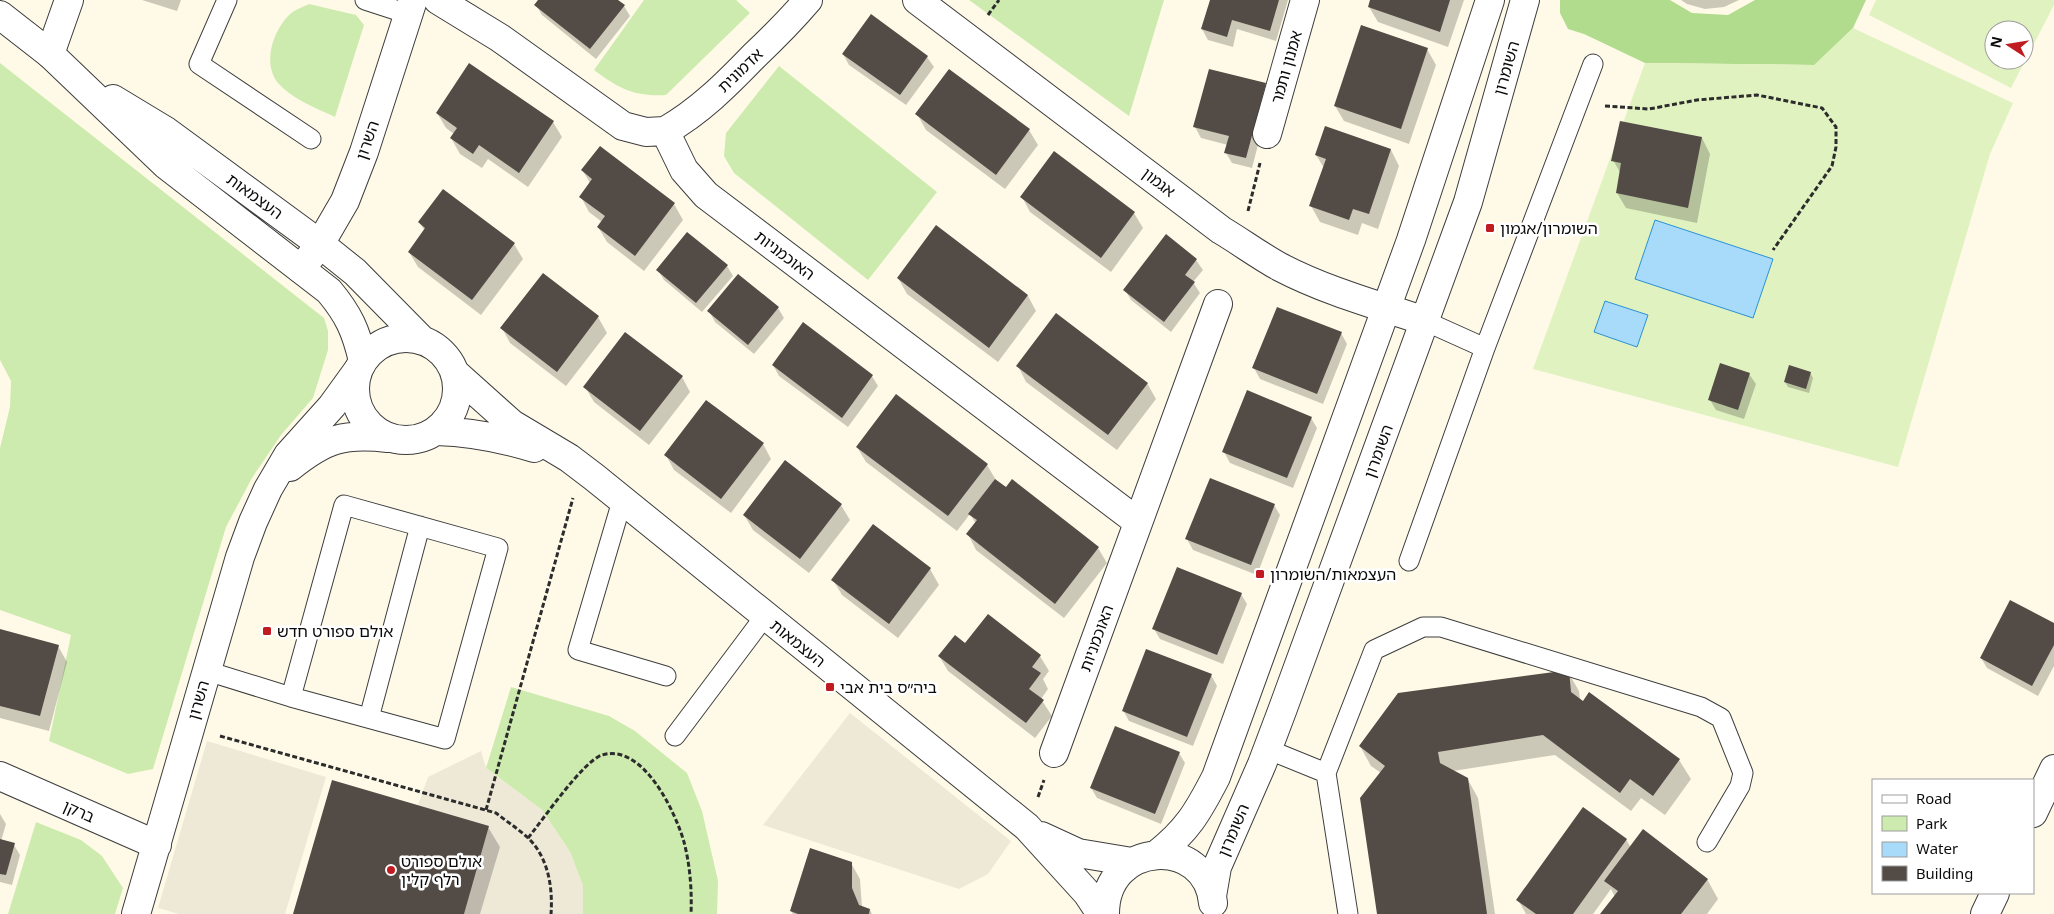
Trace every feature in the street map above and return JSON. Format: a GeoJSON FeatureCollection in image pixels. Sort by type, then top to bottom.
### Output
{"type":"FeatureCollection","features":[{"type":"Feature","properties":{"kind":"street"},"geometry":{"type":"LineString","coordinates":[[60,63],[69,0]]}},
{"type":"Feature","properties":{"kind":"street"},"geometry":{"type":"LineString","coordinates":[[438,0],[500,38],[623,126],[646,132],[665,131]]}},
{"type":"Feature","properties":{"kind":"street","name":"אדמונית"},"geometry":{"type":"LineString","coordinates":[[665,131],[683,121],[705,103],[808,0]]}},
{"type":"Feature","properties":{"kind":"street","name":"אגמון"},"geometry":{"type":"LineString","coordinates":[[917,0],[1240,242],[1281,267],[1336,291],[1425,321]]}},
{"type":"Feature","properties":{"kind":"street","name":"אמנון ותמר"},"geometry":{"type":"LineString","coordinates":[[1267,134],[1305,0]]}},
{"type":"Feature","properties":{"kind":"street"},"geometry":{"type":"LineString","coordinates":[[1103,914],[1113,880],[1122,870],[1173,841],[1189,825],[1201,807],[1216,777],[1411,240],[1490,0]]}},
{"type":"Feature","properties":{"kind":"street","name":"השומרון"},"geometry":{"type":"LineString","coordinates":[[1213,905],[1221,858],[1267,749],[1468,202],[1526,0]]}},
{"type":"Feature","properties":{"kind":"street","name":"השרון"},"geometry":{"type":"LineString","coordinates":[[301,269],[320,244],[345,201],[364,152],[410,7]]}},
{"type":"Feature","properties":{"kind":"street","name":"העצמאות"},"geometry":{"type":"LineString","coordinates":[[0,15],[60,63],[166,165],[329,291],[344,309],[357,335],[360,366]]}},
{"type":"Feature","properties":{"kind":"street","name":"העצמאות"},"geometry":{"type":"LineString","coordinates":[[60,63],[166,131],[320,244],[355,272],[423,341]]}},
{"type":"Feature","properties":{"kind":"street","name":"האוכמניות"},"geometry":{"type":"LineString","coordinates":[[665,131],[684,170],[706,194],[1138,522]]}},
{"type":"Feature","properties":{"kind":"street","name":"האוכמניות"},"geometry":{"type":"LineString","coordinates":[[1054,753],[1218,304]]}},
{"type":"Feature","properties":{"kind":"street"},"geometry":{"type":"LineString","coordinates":[[408,338],[423,341],[437,348],[448,360],[455,373],[457,389],[455,404],[448,419],[436,431],[420,438],[404,440],[388,438],[373,429],[362,416],[356,401],[354,386],[360,366],[378,346],[392,339],[408,338]]}},
{"type":"Feature","properties":{"kind":"street","name":"השרון"},"geometry":{"type":"LineString","coordinates":[[136,914],[240,557],[253,522],[268,489],[288,455],[332,406],[360,366]]}},
{"type":"Feature","properties":{"kind":"street","name":"העצמאות"},"geometry":{"type":"LineString","coordinates":[[455,373],[512,424],[575,463],[1026,827],[1087,893],[1103,914]]}},
{"type":"Feature","properties":{"kind":"street","name":"העצמאות"},"geometry":{"type":"LineString","coordinates":[[436,431],[457,432],[508,440],[575,463]]}},
{"type":"Feature","properties":{"kind":"street","name":"השרון"},"geometry":{"type":"LineString","coordinates":[[268,489],[310,450],[334,440],[360,435],[388,438]]}},
{"type":"Feature","properties":{"kind":"street"},"geometry":{"type":"LineString","coordinates":[[2034,811],[2054,769]]}},
{"type":"Feature","properties":{"kind":"street","name":"ברקן"},"geometry":{"type":"LineString","coordinates":[[0,776],[157,845]]}},
{"type":"Feature","properties":{"kind":"street","name":"העצמאות"},"geometry":{"type":"LineString","coordinates":[[1026,827],[1050,841],[1078,853],[1144,859],[1181,859],[1201,874],[1213,905]]}},
{"type":"Feature","properties":{"kind":"street"},"geometry":{"type":"LineString","coordinates":[[1985,914],[1995,894]]}},
{"type":"Feature","properties":{"kind":"lane"},"geometry":{"type":"LineString","coordinates":[[227,0],[199,64],[311,139]]}},
{"type":"Feature","properties":{"kind":"lane"},"geometry":{"type":"LineString","coordinates":[[365,0],[410,7]]}},
{"type":"Feature","properties":{"kind":"lane"},"geometry":{"type":"LineString","coordinates":[[1409,560],[1485,348],[1593,64]]}},
{"type":"Feature","properties":{"kind":"lane"},"geometry":{"type":"LineString","coordinates":[[1425,321],[1485,348]]}},
{"type":"Feature","properties":{"kind":"lane"},"geometry":{"type":"LineString","coordinates":[[622,501],[578,650],[666,676]]}},
{"type":"Feature","properties":{"kind":"lane"},"geometry":{"type":"LineString","coordinates":[[207,671],[291,697],[445,739],[498,548],[344,505],[291,697]]}},
{"type":"Feature","properties":{"kind":"lane"},"geometry":{"type":"LineString","coordinates":[[369,718],[420,526]]}},
{"type":"Feature","properties":{"kind":"lane"},"geometry":{"type":"LineString","coordinates":[[675,736],[765,616]]}},
{"type":"Feature","properties":{"kind":"lane"},"geometry":{"type":"LineString","coordinates":[[1348,914],[1326,773],[1374,650],[1423,627],[1441,627],[1701,707],[1721,718],[1743,773],[1740,786],[1707,842]]}},
{"type":"Feature","properties":{"kind":"lane"},"geometry":{"type":"LineString","coordinates":[[1267,749],[1326,773]]}},
{"type":"Feature","properties":{"kind":"path"},"geometry":{"type":"LineString","coordinates":[[1577,105],[1649,109],[1697,100],[1756,95],[1822,108],[1836,127],[1836,147],[1832,166],[1773,250]]}},
{"type":"Feature","properties":{"kind":"path"},"geometry":{"type":"LineString","coordinates":[[1240,242],[1267,134]]}},
{"type":"Feature","properties":{"kind":"path"},"geometry":{"type":"LineString","coordinates":[[486,810],[575,463]]}},
{"type":"Feature","properties":{"kind":"path"},"geometry":{"type":"LineString","coordinates":[[190,728],[496,813],[528,838],[543,858],[552,894],[551,914]]}},
{"type":"Feature","properties":{"kind":"path"},"geometry":{"type":"LineString","coordinates":[[1026,827],[1054,753]]}},
{"type":"Feature","properties":{"kind":"path"},"geometry":{"type":"LineString","coordinates":[[528,838],[585,767],[601,755],[617,755],[638,762],[666,797],[684,842],[692,890],[692,914]]}},
{"type":"Feature","properties":{"kind":"green space"},"geometry":{"type":"Polygon","coordinates":[[[644,0],[736,0],[750,13],[666,95],[635,93],[611,82],[594,70],[644,0]]]}},
{"type":"Feature","properties":{"kind":"green space"},"geometry":{"type":"Polygon","coordinates":[[[969,0],[1164,0],[1129,116],[969,0]]]}},
{"type":"Feature","properties":{"kind":"green space"},"geometry":{"type":"Polygon","coordinates":[[[1560,0],[1670,0],[1692,13],[1728,15],[1755,0],[1866,0],[1853,28],[1815,65],[1645,63],[1584,34],[1568,29],[1560,13],[1560,0]]]}},
{"type":"Feature","properties":{"kind":"green space"},"geometry":{"type":"Polygon","coordinates":[[[1876,0],[2054,0],[2054,5],[2034,44],[2034,20],[1984,20],[1984,70],[2020,70],[2011,88],[1869,15],[1876,0]]]}},
{"type":"Feature","properties":{"kind":"green space"},"geometry":{"type":"Polygon","coordinates":[[[309,4],[356,15],[364,25],[335,117],[290,94],[278,83],[273,75],[270,57],[274,38],[278,30],[291,13],[309,4]]]}},
{"type":"Feature","properties":{"kind":"green space"},"geometry":{"type":"Polygon","coordinates":[[[1853,28],[2013,103],[1990,154],[1898,467],[1533,369],[1645,63],[1814,65],[1853,28]]]}},
{"type":"Feature","properties":{"kind":"green space"},"geometry":{"type":"Polygon","coordinates":[[[0,63],[324,318],[328,331],[328,350],[313,398],[281,435],[252,478],[226,527],[153,769],[128,774],[49,741],[71,635],[0,610],[0,448],[10,407],[11,381],[0,360],[0,63]]]}},
{"type":"Feature","properties":{"kind":"green space"},"geometry":{"type":"Polygon","coordinates":[[[779,66],[937,192],[868,280],[734,173],[724,156],[726,133],[779,66]]]}},
{"type":"Feature","properties":{"kind":"green space"},"geometry":{"type":"Polygon","coordinates":[[[511,687],[609,716],[635,731],[687,773],[702,811],[718,881],[717,914],[583,914],[583,886],[570,852],[542,810],[486,768],[511,687]]]}},
{"type":"Feature","properties":{"kind":"green space"},"geometry":{"type":"Polygon","coordinates":[[[36,822],[81,840],[102,856],[123,888],[115,914],[8,914],[36,822]]]}},
{"type":"Feature","properties":{"kind":"shaded area"},"geometry":{"type":"Polygon","coordinates":[[[850,713],[1011,841],[988,874],[959,889],[763,825],[850,713]]]}},
{"type":"Feature","properties":{"kind":"shaded area"},"geometry":{"type":"Polygon","coordinates":[[[207,741],[326,777],[285,914],[179,914],[158,908],[207,741]]]}},
{"type":"Feature","properties":{"kind":"shaded area"},"geometry":{"type":"Polygon","coordinates":[[[481,751],[486,768],[542,810],[570,852],[583,886],[583,914],[464,914],[489,827],[418,805],[428,777],[481,751]]]}},
{"type":"Feature","properties":{"kind":"water"},"geometry":{"type":"Polygon","coordinates":[[[1655,220],[1773,259],[1753,318],[1635,279],[1655,220]]]}},
{"type":"Feature","properties":{"kind":"water"},"geometry":{"type":"Polygon","coordinates":[[[1605,301],[1648,315],[1637,347],[1594,332],[1605,301]]]}},
{"type":"Feature","properties":{"kind":"building"},"geometry":{"type":"Polygon","coordinates":[[[538,0],[618,0],[625,5],[590,49],[534,5],[538,0]]]}},
{"type":"Feature","properties":{"kind":"building"},"geometry":{"type":"Polygon","coordinates":[[[1210,0],[1279,0],[1270,31],[1232,20],[1227,37],[1201,29],[1210,0]]]}},
{"type":"Feature","properties":{"kind":"building"},"geometry":{"type":"Polygon","coordinates":[[[1370,0],[1450,0],[1440,32],[1368,7],[1370,0]]]}},
{"type":"Feature","properties":{"kind":"building"},"geometry":{"type":"Polygon","coordinates":[[[871,14],[928,56],[900,95],[842,54],[871,14]]]}},
{"type":"Feature","properties":{"kind":"building"},"geometry":{"type":"Polygon","coordinates":[[[1361,25],[1428,48],[1401,129],[1334,106],[1361,25]]]}},
{"type":"Feature","properties":{"kind":"building"},"geometry":{"type":"Polygon","coordinates":[[[469,63],[554,121],[519,173],[479,145],[473,154],[450,138],[457,128],[436,113],[469,63]]]}},
{"type":"Feature","properties":{"kind":"building"},"geometry":{"type":"Polygon","coordinates":[[[949,69],[1030,129],[996,175],[915,114],[949,69]]]}},
{"type":"Feature","properties":{"kind":"building"},"geometry":{"type":"Polygon","coordinates":[[[1209,69],[1266,83],[1246,158],[1224,153],[1229,136],[1193,127],[1209,69]]]}},
{"type":"Feature","properties":{"kind":"building"},"geometry":{"type":"Polygon","coordinates":[[[1620,121],[1702,137],[1688,208],[1616,193],[1621,163],[1611,161],[1620,121]]]}},
{"type":"Feature","properties":{"kind":"building"},"geometry":{"type":"Polygon","coordinates":[[[1325,126],[1391,149],[1369,214],[1353,209],[1349,220],[1309,206],[1326,159],[1315,155],[1325,126]]]}},
{"type":"Feature","properties":{"kind":"building"},"geometry":{"type":"Polygon","coordinates":[[[600,146],[675,203],[635,256],[597,227],[605,216],[579,197],[592,179],[581,170],[600,146]]]}},
{"type":"Feature","properties":{"kind":"building"},"geometry":{"type":"Polygon","coordinates":[[[1054,151],[1135,212],[1101,258],[1020,197],[1054,151]]]}},
{"type":"Feature","properties":{"kind":"building"},"geometry":{"type":"Polygon","coordinates":[[[443,189],[515,243],[472,300],[408,252],[425,228],[418,222],[443,189]]]}},
{"type":"Feature","properties":{"kind":"building"},"geometry":{"type":"Polygon","coordinates":[[[936,225],[1028,295],[989,348],[897,278],[936,225]]]}},
{"type":"Feature","properties":{"kind":"building"},"geometry":{"type":"Polygon","coordinates":[[[687,232],[728,265],[696,303],[656,270],[687,232]]]}},
{"type":"Feature","properties":{"kind":"building"},"geometry":{"type":"Polygon","coordinates":[[[1166,234],[1197,259],[1185,275],[1195,282],[1164,322],[1123,290],[1166,234]]]}},
{"type":"Feature","properties":{"kind":"building"},"geometry":{"type":"Polygon","coordinates":[[[543,273],[599,316],[557,372],[500,328],[543,273]]]}},
{"type":"Feature","properties":{"kind":"building"},"geometry":{"type":"Polygon","coordinates":[[[738,274],[779,307],[748,345],[707,311],[738,274]]]}},
{"type":"Feature","properties":{"kind":"building"},"geometry":{"type":"Polygon","coordinates":[[[1277,307],[1342,332],[1317,394],[1252,368],[1277,307]]]}},
{"type":"Feature","properties":{"kind":"building"},"geometry":{"type":"Polygon","coordinates":[[[1056,313],[1148,383],[1108,435],[1016,366],[1056,313]]]}},
{"type":"Feature","properties":{"kind":"building"},"geometry":{"type":"Polygon","coordinates":[[[803,322],[873,375],[842,418],[772,365],[803,322]]]}},
{"type":"Feature","properties":{"kind":"building"},"geometry":{"type":"Polygon","coordinates":[[[625,332],[683,376],[640,431],[583,387],[625,332]]]}},
{"type":"Feature","properties":{"kind":"building"},"geometry":{"type":"Polygon","coordinates":[[[1720,363],[1750,373],[1738,410],[1708,400],[1720,363]]]}},
{"type":"Feature","properties":{"kind":"building"},"geometry":{"type":"Polygon","coordinates":[[[1789,365],[1811,372],[1806,389],[1784,382],[1789,365]]]}},
{"type":"Feature","properties":{"kind":"building"},"geometry":{"type":"Polygon","coordinates":[[[1247,390],[1312,417],[1287,478],[1222,452],[1247,390]]]}},
{"type":"Feature","properties":{"kind":"building"},"geometry":{"type":"Polygon","coordinates":[[[896,394],[988,464],[948,516],[856,447],[896,394]]]}},
{"type":"Feature","properties":{"kind":"building"},"geometry":{"type":"Polygon","coordinates":[[[706,400],[764,443],[721,499],[664,455],[706,400]]]}},
{"type":"Feature","properties":{"kind":"building"},"geometry":{"type":"Polygon","coordinates":[[[785,460],[842,504],[800,559],[743,515],[785,460]]]}},
{"type":"Feature","properties":{"kind":"building"},"geometry":{"type":"Polygon","coordinates":[[[1210,478],[1275,504],[1251,565],[1185,539],[1210,478]]]}},
{"type":"Feature","properties":{"kind":"building"},"geometry":{"type":"Polygon","coordinates":[[[995,479],[1006,487],[1012,479],[1099,547],[1055,604],[966,534],[977,520],[968,514],[995,479]]]}},
{"type":"Feature","properties":{"kind":"building"},"geometry":{"type":"Polygon","coordinates":[[[873,524],[931,568],[889,624],[831,580],[873,524]]]}},
{"type":"Feature","properties":{"kind":"building"},"geometry":{"type":"Polygon","coordinates":[[[1177,567],[1242,593],[1217,655],[1152,629],[1177,567]]]}},
{"type":"Feature","properties":{"kind":"building"},"geometry":{"type":"Polygon","coordinates":[[[2010,600],[2054,623],[2054,645],[2032,686],[1980,658],[2010,600]]]}},
{"type":"Feature","properties":{"kind":"building"},"geometry":{"type":"Polygon","coordinates":[[[988,614],[1041,655],[1032,667],[1041,673],[1029,689],[1044,700],[1026,723],[938,656],[955,635],[965,643],[988,614]]]}},
{"type":"Feature","properties":{"kind":"building"},"geometry":{"type":"Polygon","coordinates":[[[0,629],[59,645],[40,716],[0,706],[0,629]]]}},
{"type":"Feature","properties":{"kind":"building"},"geometry":{"type":"Polygon","coordinates":[[[1146,649],[1212,674],[1187,737],[1122,711],[1146,649]]]}},
{"type":"Feature","properties":{"kind":"building"},"geometry":{"type":"Polygon","coordinates":[[[1569,670],[1571,692],[1583,701],[1589,692],[1680,759],[1653,796],[1630,779],[1620,793],[1543,735],[1438,752],[1440,763],[1468,778],[1487,914],[1377,914],[1360,798],[1385,766],[1359,746],[1398,693],[1569,670]]]}},
{"type":"Feature","properties":{"kind":"building"},"geometry":{"type":"Polygon","coordinates":[[[1115,726],[1180,752],[1155,814],[1090,788],[1115,726]]]}},
{"type":"Feature","properties":{"kind":"building","name":"אולם ספורט רלף קלין"},"geometry":{"type":"Polygon","coordinates":[[[332,780],[489,826],[464,914],[293,914],[332,780]]]}},
{"type":"Feature","properties":{"kind":"building"},"geometry":{"type":"Polygon","coordinates":[[[1583,807],[1627,839],[1573,914],[1536,914],[1516,900],[1583,807]]]}},
{"type":"Feature","properties":{"kind":"building"},"geometry":{"type":"Polygon","coordinates":[[[1643,829],[1708,879],[1681,914],[1600,914],[1618,891],[1604,881],[1643,829]]]}},
{"type":"Feature","properties":{"kind":"building"},"geometry":{"type":"Polygon","coordinates":[[[0,839],[15,843],[6,875],[0,874],[0,839]]]}},
{"type":"Feature","properties":{"kind":"building"},"geometry":{"type":"Polygon","coordinates":[[[810,848],[852,862],[852,888],[859,905],[870,909],[869,914],[798,914],[790,911],[810,848]]]}},
{"type":"Feature","properties":{"kind":"place","name":"השומרון/אגמון"},"geometry":{"type":"Point","coordinates":[1490,228]}},
{"type":"Feature","properties":{"kind":"place","name":"העצמאות/השומרון"},"geometry":{"type":"Point","coordinates":[1260,574]}},
{"type":"Feature","properties":{"kind":"place","name":"אולם ספורט חדש"},"geometry":{"type":"Point","coordinates":[267,631]}},
{"type":"Feature","properties":{"kind":"place","name":"ביה״ס בית אבי"},"geometry":{"type":"Point","coordinates":[830,687]}},
{"type":"Feature","properties":{"kind":"place","name":"אולם ספורט רלף קלין"},"geometry":{"type":"Point","coordinates":[391,870]}}]}
